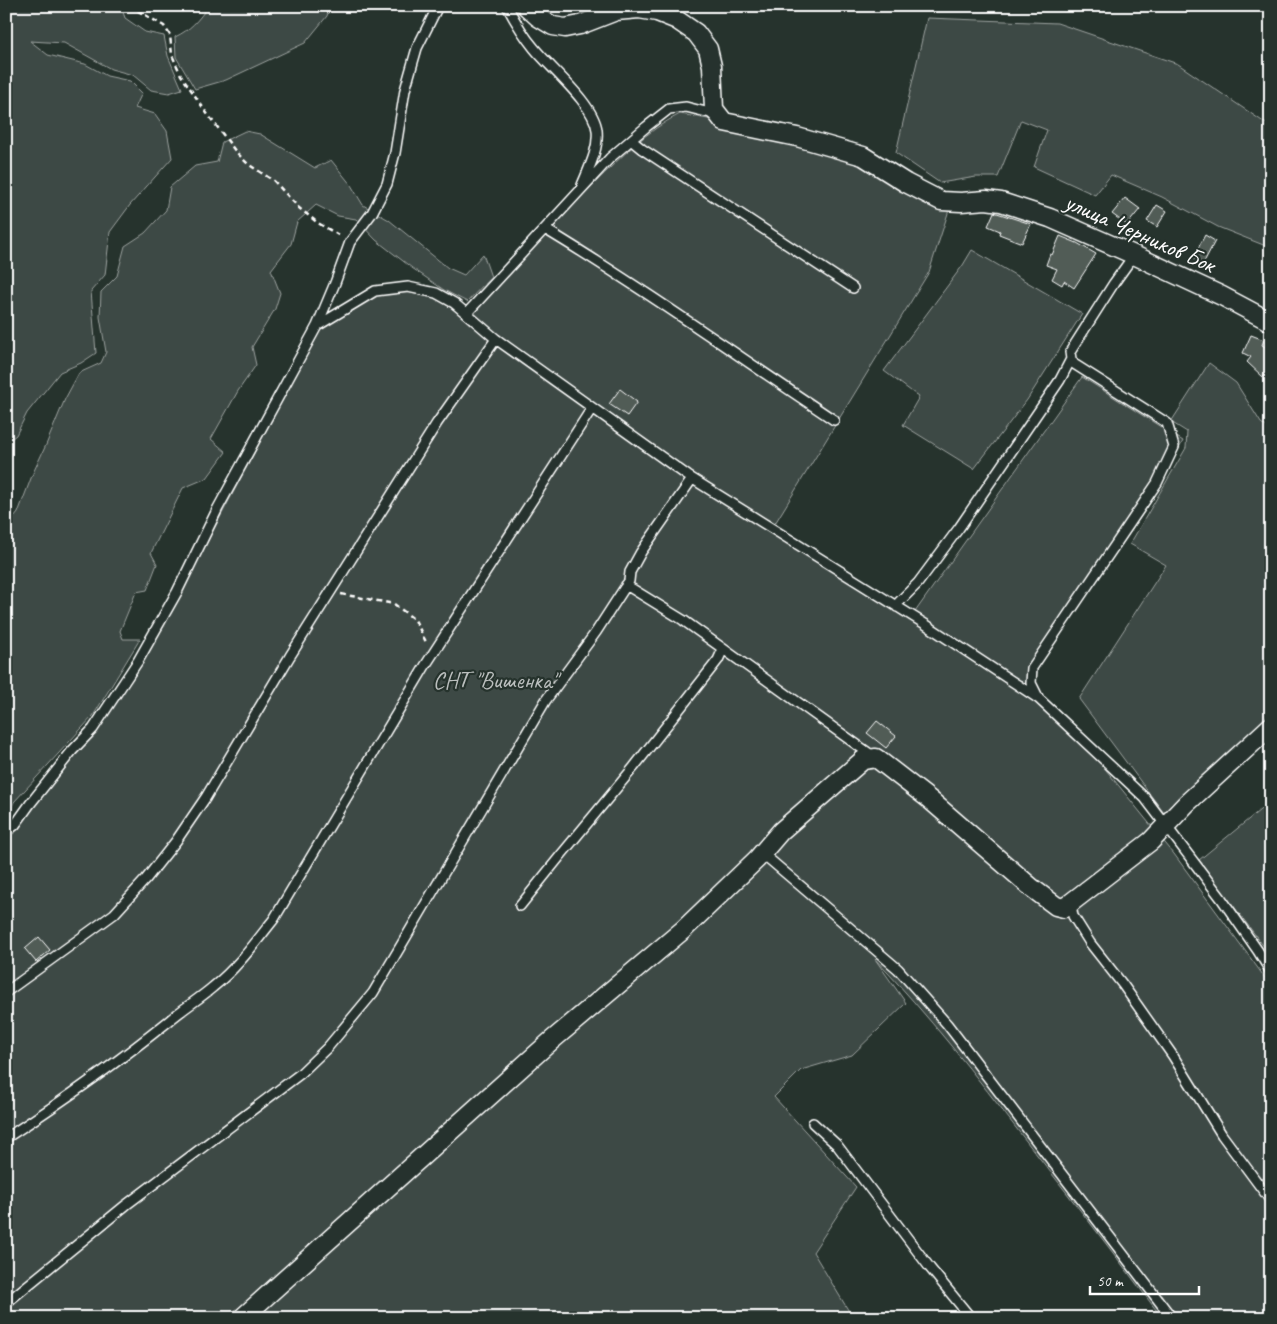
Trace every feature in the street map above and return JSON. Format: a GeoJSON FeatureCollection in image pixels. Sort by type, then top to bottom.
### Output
{"type":"FeatureCollection","features":[{"type":"Feature","properties":{"kind":"street"},"geometry":{"type":"LineString","coordinates":[[526,6],[552,26],[565,28],[580,25],[616,11],[639,9],[657,12],[676,20],[696,33],[708,49],[712,66],[714,109],[724,122]]}},
{"type":"Feature","properties":{"kind":"street","name":"улица Черников Бок"},"geometry":{"type":"LineString","coordinates":[[724,122],[797,137],[863,156],[906,183],[941,201],[986,200],[1001,202],[1050,218],[1222,296],[1271,322]]}},
{"type":"Feature","properties":{"kind":"street"},"geometry":{"type":"LineString","coordinates":[[242,1318],[551,1042],[682,930],[762,853],[781,831],[863,760],[876,758],[929,799],[991,854],[1056,906],[1064,908],[1151,841],[1187,803],[1271,726]]}},
{"type":"Feature","properties":{"kind":"lane"},"geometry":{"type":"LineString","coordinates":[[6,832],[15,825],[72,751],[92,730],[138,661],[177,592],[218,508],[317,326],[336,283],[350,242],[372,212],[386,184],[395,154],[405,90],[417,48],[438,6]]}},
{"type":"Feature","properties":{"kind":"lane"},"geometry":{"type":"LineString","coordinates":[[507,6],[533,48],[586,106],[594,118],[597,130],[596,144],[592,164],[580,191]]}},
{"type":"Feature","properties":{"kind":"lane"},"geometry":{"type":"LineString","coordinates":[[467,313],[610,158],[669,109],[686,107],[710,113],[724,122]]}},
{"type":"Feature","properties":{"kind":"lane"},"geometry":{"type":"LineString","coordinates":[[631,140],[853,288]]}},
{"type":"Feature","properties":{"kind":"lane"},"geometry":{"type":"LineString","coordinates":[[545,229],[653,297],[734,354],[834,420]]}},
{"type":"Feature","properties":{"kind":"lane"},"geometry":{"type":"LineString","coordinates":[[1039,699],[1031,683],[1032,668],[1157,483],[1174,447],[1167,424],[1074,364],[1071,359],[1070,352],[1134,255]]}},
{"type":"Feature","properties":{"kind":"lane"},"geometry":{"type":"LineString","coordinates":[[317,326],[375,291],[408,287],[436,293],[454,303],[496,339],[692,479],[996,669],[1039,699],[1144,798],[1221,898],[1271,972]]}},
{"type":"Feature","properties":{"kind":"lane"},"geometry":{"type":"LineString","coordinates":[[6,992],[114,914],[146,879],[176,841],[206,797],[290,656],[437,423],[496,339]]}},
{"type":"Feature","properties":{"kind":"lane"},"geometry":{"type":"LineString","coordinates":[[897,607],[899,602],[918,583],[970,513],[1060,380],[1071,359]]}},
{"type":"Feature","properties":{"kind":"lane"},"geometry":{"type":"LineString","coordinates":[[6,1138],[68,1097],[134,1049],[187,1006],[214,987],[250,950],[274,919],[425,666],[592,408]]}},
{"type":"Feature","properties":{"kind":"lane"},"geometry":{"type":"LineString","coordinates":[[6,1303],[126,1206],[300,1074],[328,1047],[373,993],[546,700],[596,632],[629,581],[630,572],[641,552],[692,479]]}},
{"type":"Feature","properties":{"kind":"lane"},"geometry":{"type":"LineString","coordinates":[[626,585],[683,620],[876,758]]}},
{"type":"Feature","properties":{"kind":"lane"},"geometry":{"type":"LineString","coordinates":[[520,906],[634,767],[718,660],[723,649]]}},
{"type":"Feature","properties":{"kind":"lane"},"geometry":{"type":"LineString","coordinates":[[762,853],[898,969],[947,1024],[1172,1318]]}},
{"type":"Feature","properties":{"kind":"lane"},"geometry":{"type":"LineString","coordinates":[[1071,904],[1073,916],[1090,943],[1123,985],[1173,1056],[1222,1135],[1271,1201]]}},
{"type":"Feature","properties":{"kind":"lane"},"geometry":{"type":"LineString","coordinates":[[813,1123],[837,1146],[930,1268],[971,1318]]}},
{"type":"Feature","properties":{"kind":"path"},"geometry":{"type":"LineString","coordinates":[[130,6],[164,26],[170,35],[172,55],[182,75],[206,112],[236,152],[248,164],[274,181],[299,208],[318,223],[350,242]]}},
{"type":"Feature","properties":{"kind":"path"},"geometry":{"type":"LineString","coordinates":[[330,592],[394,604],[415,620],[426,642],[425,666]]}},
{"type":"Feature","properties":{"kind":"green space"},"geometry":{"type":"Polygon","coordinates":[[[6,6],[121,6],[125,18],[145,32],[164,36],[168,56],[182,89],[169,93],[151,90],[133,75],[111,69],[64,43],[30,41],[48,55],[85,64],[107,76],[130,81],[142,93],[135,108],[155,114],[167,131],[172,158],[130,205],[110,232],[105,275],[91,291],[96,353],[81,363],[60,372],[27,413],[16,435],[6,443],[6,6]]]}},
{"type":"Feature","properties":{"kind":"green space"},"geometry":{"type":"Polygon","coordinates":[[[208,6],[330,6],[327,16],[305,43],[226,80],[195,89],[176,57],[175,37],[194,24],[208,6]]]}},
{"type":"Feature","properties":{"kind":"green space"},"geometry":{"type":"Polygon","coordinates":[[[927,18],[1057,23],[1178,64],[1271,127],[1271,248],[1218,227],[1162,197],[1111,175],[1095,195],[1034,167],[1047,130],[1021,120],[998,177],[976,177],[940,183],[896,153],[927,18]]]}},
{"type":"Feature","properties":{"kind":"green space","name":"СНТ \"Вишенка\""},"geometry":{"type":"Polygon","coordinates":[[[680,114],[708,119],[730,131],[800,143],[862,162],[918,197],[949,210],[929,272],[774,525],[915,612],[1082,377],[1183,441],[1153,499],[1037,668],[1036,682],[1044,709],[1098,760],[1174,854],[1271,986],[1271,1318],[1162,1318],[969,1069],[933,1024],[875,959],[906,1003],[852,1055],[801,1070],[774,1097],[856,1187],[813,1252],[853,1318],[6,1318],[6,838],[18,829],[32,808],[97,729],[159,633],[318,332],[373,296],[406,292],[438,299],[467,319],[578,199],[645,136],[680,114]]]}},
{"type":"Feature","properties":{"kind":"green space"},"geometry":{"type":"Polygon","coordinates":[[[245,131],[260,134],[315,168],[331,160],[351,185],[363,205],[389,220],[448,268],[464,275],[483,254],[491,277],[467,302],[444,290],[412,268],[376,240],[356,219],[338,216],[316,205],[297,222],[291,244],[271,270],[280,293],[275,309],[252,347],[256,365],[238,391],[211,439],[226,452],[207,478],[183,488],[151,553],[157,564],[147,590],[136,592],[120,631],[123,639],[140,639],[93,716],[14,802],[6,820],[6,528],[18,513],[65,399],[79,373],[101,363],[106,352],[100,317],[101,292],[117,276],[125,246],[145,233],[166,210],[170,187],[195,166],[217,162],[222,142],[245,131]]]}},
{"type":"Feature","properties":{"kind":"green space"},"geometry":{"type":"Polygon","coordinates":[[[972,250],[1082,314],[1027,400],[974,469],[903,425],[919,397],[884,371],[963,265],[972,250]]]}},
{"type":"Feature","properties":{"kind":"green space"},"geometry":{"type":"Polygon","coordinates":[[[1209,363],[1236,383],[1261,423],[1271,430],[1271,719],[1164,813],[1079,699],[1166,565],[1130,544],[1186,448],[1187,432],[1171,422],[1209,363]]]}},
{"type":"Feature","properties":{"kind":"green space"},"geometry":{"type":"Polygon","coordinates":[[[1271,801],[1271,956],[1199,860],[1271,801]]]}},
{"type":"Feature","properties":{"kind":"building"},"geometry":{"type":"Polygon","coordinates":[[[1125,198],[1140,209],[1127,225],[1112,214],[1125,198]]]}},
{"type":"Feature","properties":{"kind":"building"},"geometry":{"type":"Polygon","coordinates":[[[1157,205],[1167,211],[1157,227],[1147,221],[1157,205]]]}},
{"type":"Feature","properties":{"kind":"building"},"geometry":{"type":"Polygon","coordinates":[[[994,212],[1031,224],[1022,243],[999,234],[1000,231],[988,226],[994,212]]]}},
{"type":"Feature","properties":{"kind":"building"},"geometry":{"type":"Polygon","coordinates":[[[1205,235],[1215,241],[1203,264],[1193,258],[1205,235]]]}},
{"type":"Feature","properties":{"kind":"building"},"geometry":{"type":"Polygon","coordinates":[[[1060,236],[1096,254],[1074,288],[1064,281],[1062,285],[1052,279],[1057,269],[1046,265],[1060,236]]]}},
{"type":"Feature","properties":{"kind":"building"},"geometry":{"type":"Polygon","coordinates":[[[1251,335],[1264,340],[1262,345],[1271,350],[1271,368],[1263,377],[1247,362],[1251,357],[1243,353],[1251,335]]]}},
{"type":"Feature","properties":{"kind":"building"},"geometry":{"type":"Polygon","coordinates":[[[620,389],[637,402],[627,416],[609,404],[620,389]]]}},
{"type":"Feature","properties":{"kind":"building"},"geometry":{"type":"Polygon","coordinates":[[[877,721],[896,736],[886,748],[867,733],[877,721]]]}},
{"type":"Feature","properties":{"kind":"building"},"geometry":{"type":"Polygon","coordinates":[[[39,937],[50,950],[36,962],[25,949],[39,937]]]}}]}
